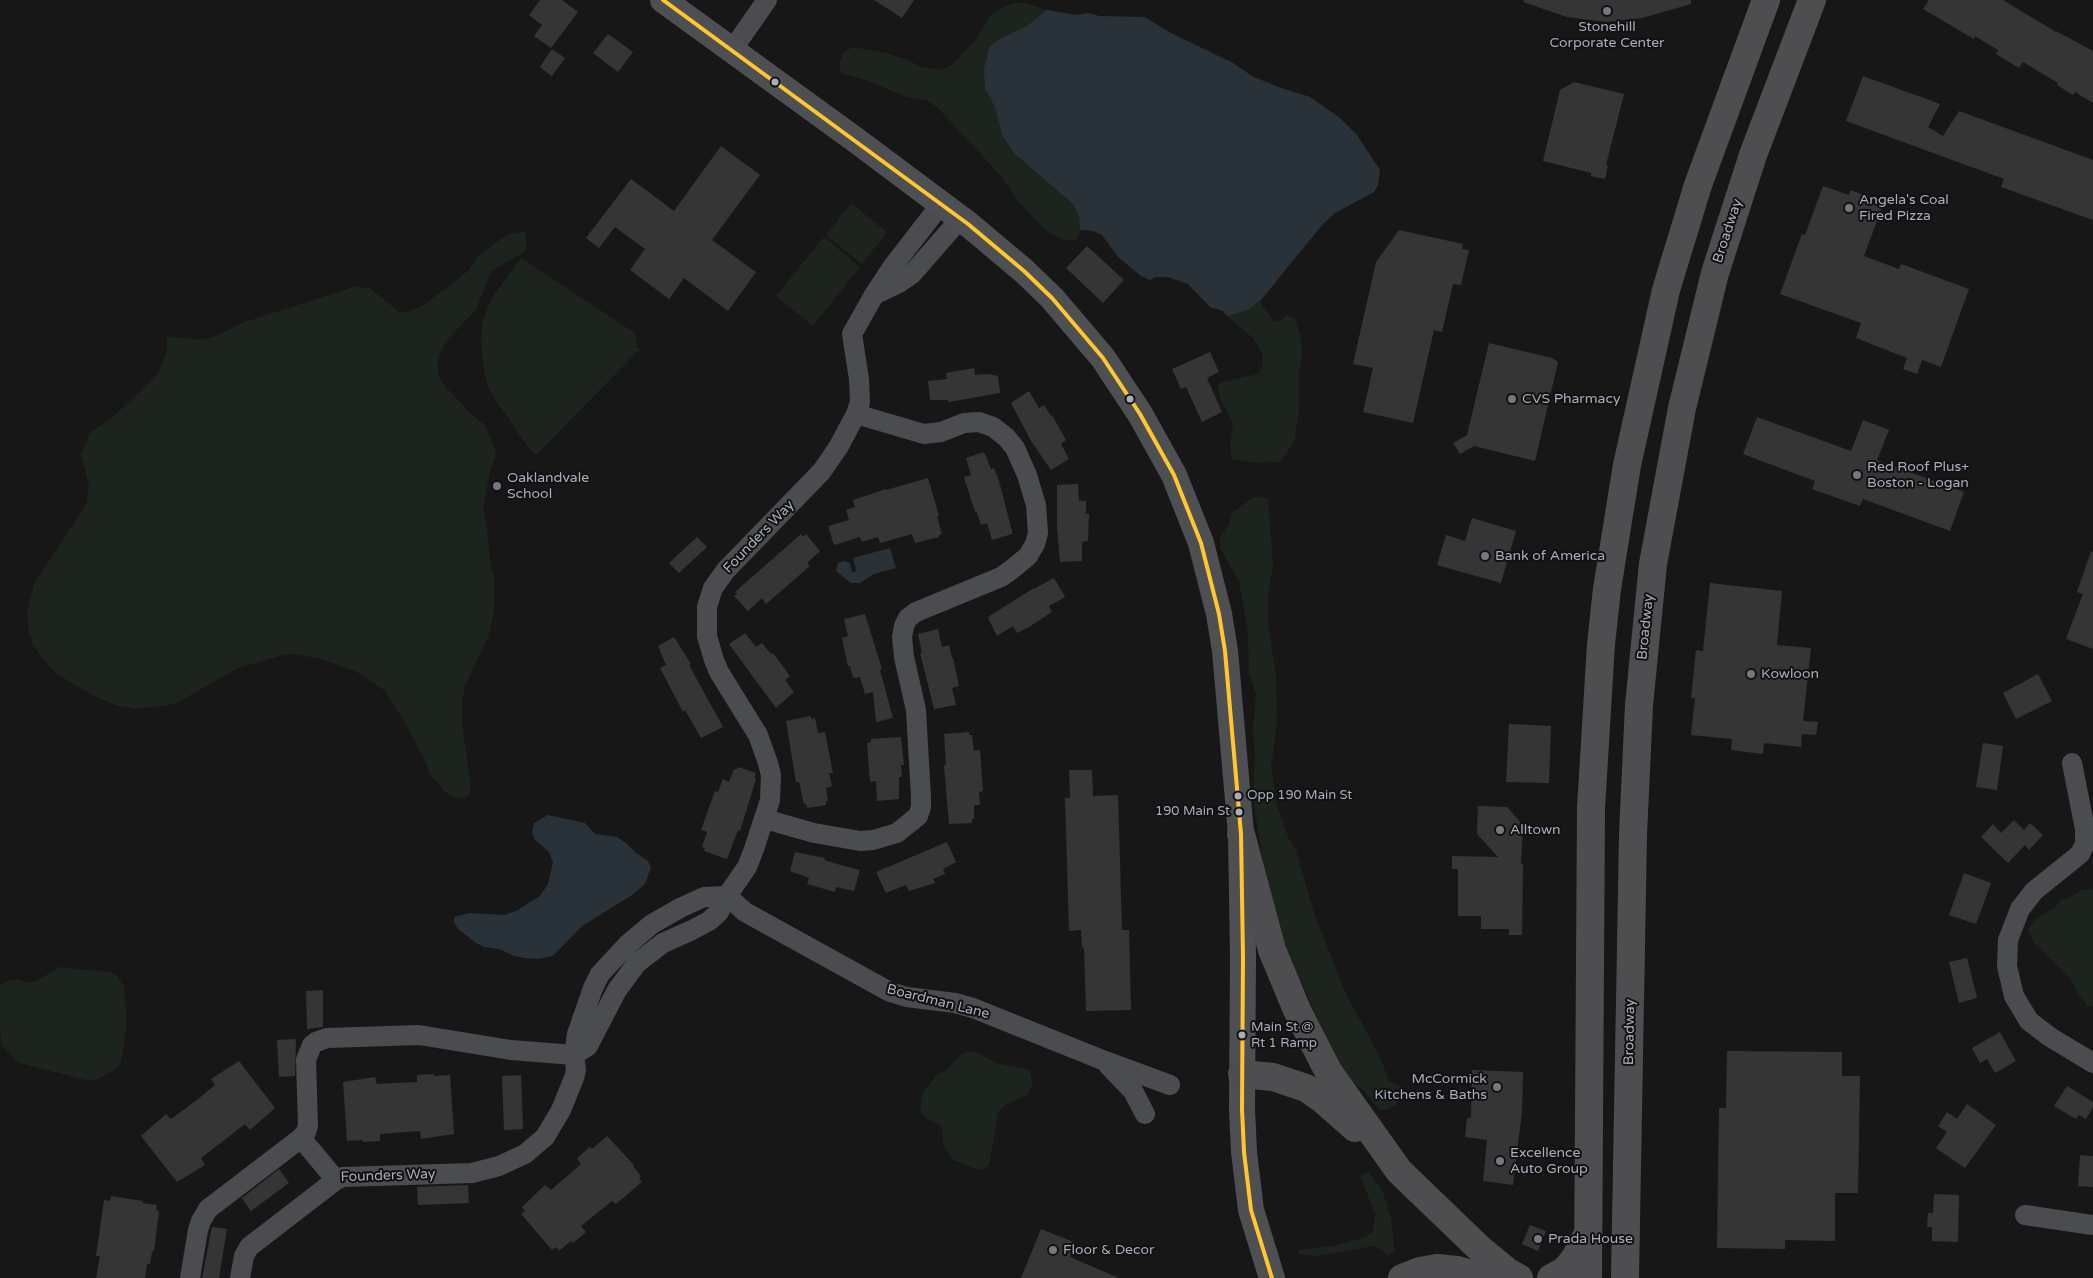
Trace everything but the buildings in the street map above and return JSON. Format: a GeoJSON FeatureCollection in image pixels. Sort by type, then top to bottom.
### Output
{"type":"FeatureCollection","features":[{"type":"Feature","properties":{"kind":"highway"},"geometry":{"type":"LineString","coordinates":[[1588,1278],[1591,818],[1601,644],[1617,518],[1638,407],[1674,262],[1719,123],[1766,0]]}},
{"type":"Feature","properties":{"kind":"highway","name":"Broadway"},"geometry":{"type":"LineString","coordinates":[[1625,1278],[1633,834],[1639,705],[1653,564],[1682,408],[1715,272],[1753,155],[1812,0]]}},
{"type":"Feature","properties":{"kind":"highway"},"geometry":{"type":"LineString","coordinates":[[1241,834],[1270,942],[1297,1010],[1328,1071],[1399,1171]]}},
{"type":"Feature","properties":{"kind":"highway"},"geometry":{"type":"LineString","coordinates":[[1242,1074],[1273,1077],[1306,1088],[1339,1115],[1479,1248],[1508,1272],[1519,1278]]}},
{"type":"Feature","properties":{"kind":"highway"},"geometry":{"type":"LineString","coordinates":[[1551,1278],[1569,1266],[1588,1234]]}},
{"type":"Feature","properties":{"kind":"highway"},"geometry":{"type":"LineString","coordinates":[[1402,1278],[1420,1271],[1437,1268],[1458,1270],[1484,1278]]}},
{"type":"Feature","properties":{"kind":"main road"},"geometry":{"type":"LineString","coordinates":[[663,0],[950,211],[1024,271],[1078,327],[1122,386],[1174,475],[1201,543],[1219,614],[1225,651],[1241,834],[1244,1152],[1251,1210],[1272,1278]]}},
{"type":"Feature","properties":{"kind":"street"},"geometry":{"type":"LineString","coordinates":[[732,50],[767,0]]}},
{"type":"Feature","properties":{"kind":"street","name":"Founders Way"},"geometry":{"type":"LineString","coordinates":[[301,1138],[336,1180],[343,1178],[472,1173],[484,1171],[514,1160],[537,1145],[554,1124],[561,1110],[576,1070],[574,1055],[577,1034],[593,988],[600,974],[627,945],[652,924],[704,897],[727,896],[747,867],[765,819],[770,800],[770,775],[768,763],[758,735],[719,672],[714,660],[707,636],[707,607],[713,588],[726,570],[822,472],[839,446],[856,414],[860,391],[852,334],[893,266],[950,211]]}},
{"type":"Feature","properties":{"kind":"street"},"geometry":{"type":"LineString","coordinates":[[765,819],[814,833],[860,841],[873,840],[897,833],[918,816],[921,797],[916,710],[904,657],[902,636],[904,626],[908,618],[916,612],[1006,574],[1028,556],[1035,544],[1038,533],[1036,505],[1027,475],[1015,448],[1006,436],[993,426],[979,422],[964,423],[940,432],[924,434],[856,414]]}},
{"type":"Feature","properties":{"kind":"street"},"geometry":{"type":"LineString","coordinates":[[2072,763],[2085,829],[2085,844],[2080,854],[2034,891],[2020,909],[2008,940],[2007,966],[2014,996],[2029,1021],[2050,1037],[2093,1063]]}},
{"type":"Feature","properties":{"kind":"street","name":"Boardman Lane"},"geometry":{"type":"LineString","coordinates":[[727,896],[745,912],[890,992],[907,997],[954,1003],[973,1008],[1170,1085]]}},
{"type":"Feature","properties":{"kind":"street"},"geometry":{"type":"LineString","coordinates":[[190,1278],[200,1221],[208,1209],[301,1138],[308,1126],[306,1060],[312,1045],[321,1039],[419,1035],[511,1050],[574,1055]]}},
{"type":"Feature","properties":{"kind":"street","name":"Boardman Lane"},"geometry":{"type":"LineString","coordinates":[[1105,1061],[1133,1091],[1145,1114]]}},
{"type":"Feature","properties":{"kind":"street"},"geometry":{"type":"LineString","coordinates":[[240,1278],[244,1256],[249,1247],[336,1180]]}},
{"type":"Feature","properties":{"kind":"street"},"geometry":{"type":"LineString","coordinates":[[2025,1215],[2093,1225]]}},
{"type":"Feature","properties":{"kind":"shaded area"},"geometry":{"type":"Polygon","coordinates":[[[1025,3],[1047,10],[1027,26],[998,40],[990,48],[985,60],[985,88],[996,109],[1006,142],[1014,153],[1073,204],[1079,217],[1080,230],[1078,238],[1073,241],[1059,238],[1043,228],[1018,201],[1002,177],[938,108],[927,100],[907,97],[863,79],[842,74],[839,66],[843,53],[853,47],[886,53],[921,67],[941,70],[952,65],[977,38],[989,17],[1005,6],[1025,3]]]}},
{"type":"Feature","properties":{"kind":"shaded area"},"geometry":{"type":"Polygon","coordinates":[[[1047,10],[1076,15],[1089,13],[1099,16],[1145,17],[1169,32],[1233,63],[1252,76],[1310,97],[1340,118],[1357,135],[1380,170],[1378,185],[1374,192],[1335,213],[1322,225],[1261,300],[1248,310],[1227,316],[1223,311],[1210,307],[1188,284],[1168,277],[1155,277],[1150,280],[1141,276],[1118,257],[1102,235],[1093,231],[1080,230],[1079,217],[1073,204],[1014,153],[1003,137],[996,109],[985,88],[984,69],[989,48],[998,40],[1027,26],[1047,10]]]}},
{"type":"Feature","properties":{"kind":"shaded area"},"geometry":{"type":"Polygon","coordinates":[[[851,203],[887,232],[862,264],[826,235],[851,203]]]}},
{"type":"Feature","properties":{"kind":"shaded area"},"geometry":{"type":"Polygon","coordinates":[[[525,232],[527,245],[524,252],[491,271],[476,310],[447,340],[437,365],[440,379],[444,385],[473,416],[486,426],[496,453],[489,476],[483,508],[490,562],[494,577],[494,612],[488,638],[466,683],[462,700],[462,725],[471,788],[469,795],[461,798],[453,797],[444,791],[430,774],[426,762],[400,714],[384,690],[357,672],[322,659],[294,654],[280,656],[238,668],[175,704],[135,709],[116,705],[92,695],[54,672],[34,647],[29,634],[27,613],[34,584],[87,503],[89,485],[81,455],[90,433],[113,417],[156,376],[167,352],[167,336],[201,340],[217,336],[245,322],[354,287],[370,288],[400,313],[411,311],[424,305],[468,271],[478,256],[498,241],[511,233],[525,232]]]}},
{"type":"Feature","properties":{"kind":"shaded area"},"geometry":{"type":"Polygon","coordinates":[[[824,237],[860,267],[813,326],[776,296],[824,237]]]}},
{"type":"Feature","properties":{"kind":"shaded area"},"geometry":{"type":"Polygon","coordinates":[[[521,258],[635,333],[637,348],[641,348],[536,455],[525,443],[489,390],[481,344],[482,324],[491,299],[521,258]]]}},
{"type":"Feature","properties":{"kind":"shaded area"},"geometry":{"type":"Polygon","coordinates":[[[1261,300],[1262,306],[1274,322],[1281,320],[1287,315],[1295,319],[1301,338],[1299,409],[1294,442],[1280,463],[1270,461],[1260,463],[1248,462],[1232,459],[1230,447],[1233,423],[1220,398],[1218,385],[1223,382],[1258,374],[1263,365],[1262,353],[1252,337],[1227,316],[1248,310],[1261,300]]]}},
{"type":"Feature","properties":{"kind":"shaded area"},"geometry":{"type":"Polygon","coordinates":[[[1261,496],[1268,499],[1273,564],[1268,597],[1268,623],[1276,678],[1277,722],[1271,767],[1277,805],[1289,839],[1296,851],[1313,910],[1345,992],[1381,1059],[1389,1082],[1400,1086],[1398,1101],[1395,1106],[1385,1110],[1380,1110],[1363,1090],[1347,1078],[1333,1053],[1303,985],[1292,970],[1280,945],[1268,880],[1264,869],[1253,798],[1255,752],[1253,732],[1256,694],[1249,673],[1248,632],[1239,582],[1221,549],[1220,537],[1229,524],[1232,513],[1252,498],[1261,496]]]}},
{"type":"Feature","properties":{"kind":"shaded area"},"geometry":{"type":"Polygon","coordinates":[[[890,548],[896,568],[874,574],[860,583],[851,583],[836,571],[838,563],[844,561],[850,563],[852,572],[855,572],[853,558],[890,548]]]}},
{"type":"Feature","properties":{"kind":"shaded area"},"geometry":{"type":"Polygon","coordinates":[[[548,815],[585,823],[595,834],[617,837],[626,843],[647,860],[651,867],[645,884],[632,895],[582,926],[554,955],[540,959],[524,958],[476,943],[458,929],[454,922],[454,917],[470,913],[504,915],[516,911],[540,896],[548,884],[553,862],[549,852],[535,840],[532,832],[534,823],[548,815]]]}},
{"type":"Feature","properties":{"kind":"shaded area"},"geometry":{"type":"Polygon","coordinates":[[[2093,889],[2093,1006],[2088,1007],[2077,993],[2071,979],[2034,943],[2028,929],[2037,918],[2054,908],[2061,900],[2071,897],[2081,890],[2093,889]]]}},
{"type":"Feature","properties":{"kind":"shaded area"},"geometry":{"type":"Polygon","coordinates":[[[60,967],[110,972],[118,977],[124,987],[127,1025],[121,1062],[118,1067],[100,1078],[90,1081],[19,1063],[2,1045],[0,985],[11,980],[20,980],[26,983],[34,982],[60,967]]]}},
{"type":"Feature","properties":{"kind":"shaded area"},"geometry":{"type":"Polygon","coordinates":[[[968,1051],[976,1052],[996,1063],[1030,1071],[1033,1085],[1027,1095],[1005,1105],[998,1112],[990,1160],[988,1166],[979,1170],[953,1160],[943,1145],[943,1131],[940,1125],[929,1120],[921,1113],[921,1099],[924,1091],[937,1075],[948,1069],[958,1057],[968,1051]]]}},
{"type":"Feature","properties":{"kind":"shaded area"},"geometry":{"type":"Polygon","coordinates":[[[1369,1173],[1382,1190],[1391,1218],[1395,1252],[1388,1256],[1381,1249],[1373,1246],[1317,1256],[1299,1254],[1298,1250],[1333,1246],[1366,1237],[1373,1232],[1375,1215],[1361,1177],[1362,1174],[1369,1173]]]}},
{"type":"Feature","properties":{"kind":"transit line"},"geometry":{"type":"LineString","coordinates":[[663,0],[968,224],[1024,271],[1052,298],[1103,358],[1140,414],[1174,475],[1201,543],[1219,614],[1225,651],[1241,834],[1243,957],[1242,1109],[1244,1152],[1251,1210],[1272,1278]]}},
{"type":"Feature","properties":{"kind":"place","name":"Stonehill Corporate Center"},"geometry":{"type":"Point","coordinates":[1607,11]}},
{"type":"Feature","properties":{"kind":"place","name":"Angela's Coal Fired Pizza"},"geometry":{"type":"Point","coordinates":[1849,208]}},
{"type":"Feature","properties":{"kind":"place","name":"CVS Pharmacy"},"geometry":{"type":"Point","coordinates":[1512,399]}},
{"type":"Feature","properties":{"kind":"place","name":"Red Roof Plus+ Boston - Logan"},"geometry":{"type":"Point","coordinates":[1857,475]}},
{"type":"Feature","properties":{"kind":"place","name":"Oaklandvale School"},"geometry":{"type":"Point","coordinates":[497,486]}},
{"type":"Feature","properties":{"kind":"place","name":"Bank of America"},"geometry":{"type":"Point","coordinates":[1485,556]}},
{"type":"Feature","properties":{"kind":"place","name":"Kowloon"},"geometry":{"type":"Point","coordinates":[1751,674]}},
{"type":"Feature","properties":{"kind":"place","name":"Opp 190 Main St"},"geometry":{"type":"Point","coordinates":[1238,796]}},
{"type":"Feature","properties":{"kind":"place","name":"190 Main St"},"geometry":{"type":"Point","coordinates":[1239,812]}},
{"type":"Feature","properties":{"kind":"place","name":"Alltown"},"geometry":{"type":"Point","coordinates":[1500,830]}},
{"type":"Feature","properties":{"kind":"place","name":"Main St @ Rt 1 Ramp"},"geometry":{"type":"Point","coordinates":[1242,1035]}},
{"type":"Feature","properties":{"kind":"place","name":"McCormick Kitchens & Baths"},"geometry":{"type":"Point","coordinates":[1497,1087]}},
{"type":"Feature","properties":{"kind":"place","name":"Excellence Auto Group"},"geometry":{"type":"Point","coordinates":[1500,1161]}},
{"type":"Feature","properties":{"kind":"place","name":"Prada House"},"geometry":{"type":"Point","coordinates":[1538,1239]}},
{"type":"Feature","properties":{"kind":"place","name":"Floor & Decor"},"geometry":{"type":"Point","coordinates":[1053,1250]}}]}
